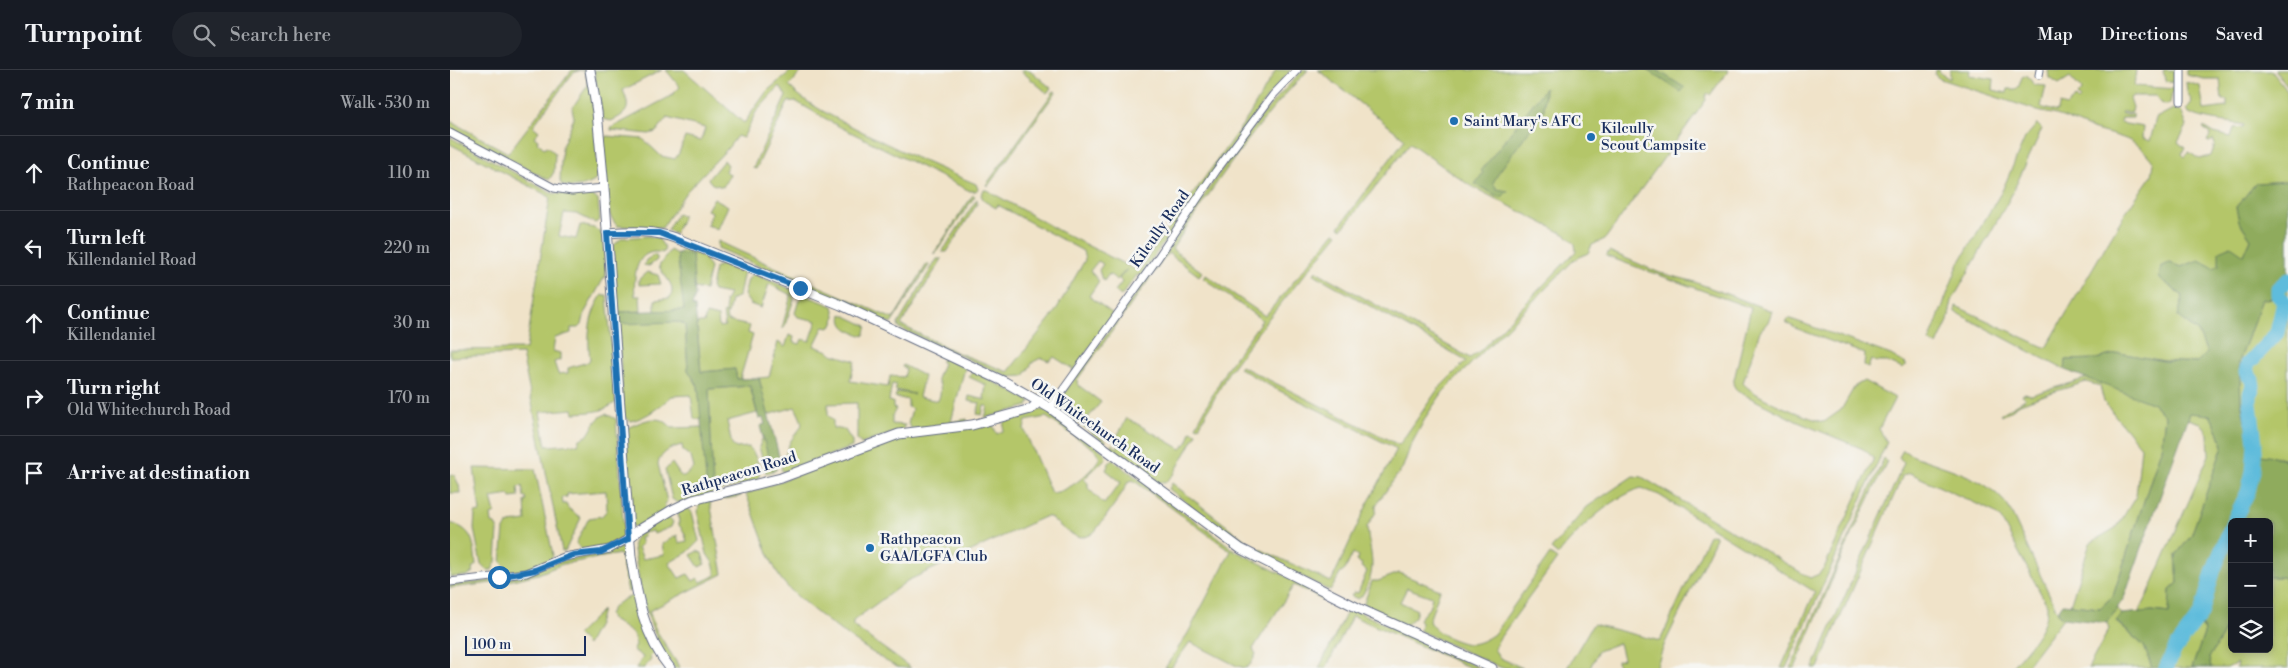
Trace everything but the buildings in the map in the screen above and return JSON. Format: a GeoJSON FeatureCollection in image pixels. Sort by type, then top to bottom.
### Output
{"type":"FeatureCollection","features":[{"type":"Feature","properties":{"kind":"street"},"geometry":{"type":"LineString","coordinates":[[590,70],[597,112],[604,188],[628,539],[636,586],[645,621],[654,642],[670,668]]}},
{"type":"Feature","properties":{"kind":"street","name":"Kilcully Road"},"geometry":{"type":"LineString","coordinates":[[1050,408],[1157,259],[1216,171],[1273,95],[1297,70]]}},
{"type":"Feature","properties":{"kind":"street"},"geometry":{"type":"LineString","coordinates":[[2181,70],[2181,101]]}},
{"type":"Feature","properties":{"kind":"street"},"geometry":{"type":"LineString","coordinates":[[450,133],[554,188],[572,191],[604,188]]}},
{"type":"Feature","properties":{"kind":"street","name":"Old Whitechurch Road"},"geometry":{"type":"LineString","coordinates":[[607,233],[652,232],[678,239],[842,306],[1005,382],[1050,408],[1241,549],[1358,608],[1492,668]]}},
{"type":"Feature","properties":{"kind":"street","name":"Rathpeacon Road"},"geometry":{"type":"LineString","coordinates":[[450,582],[526,573],[564,557],[610,549],[664,514],[693,500],[781,478],[899,434],[972,425],[1024,412],[1037,405],[1040,401]]}},
{"type":"Feature","properties":{"kind":"green space"},"geometry":{"type":"Polygon","coordinates":[[[572,70],[581,70],[573,73],[533,126],[539,131],[534,137],[538,140],[537,142],[544,148],[547,146],[555,153],[554,172],[549,180],[450,129],[450,121],[508,153],[572,70]]]}},
{"type":"Feature","properties":{"kind":"green space"},"geometry":{"type":"Polygon","coordinates":[[[581,70],[587,70],[592,89],[598,169],[597,179],[593,182],[579,187],[570,187],[561,184],[560,180],[562,146],[574,118],[572,108],[588,85],[585,72],[581,70]]]}},
{"type":"Feature","properties":{"kind":"green space"},"geometry":{"type":"Polygon","coordinates":[[[594,70],[662,70],[623,90],[627,101],[627,109],[622,115],[611,121],[603,119],[594,70]]]}},
{"type":"Feature","properties":{"kind":"green space"},"geometry":{"type":"Polygon","coordinates":[[[666,70],[684,70],[744,123],[767,91],[792,70],[803,70],[789,86],[812,105],[886,144],[976,184],[978,189],[970,191],[840,127],[795,101],[788,102],[756,169],[753,168],[786,96],[780,86],[756,112],[743,138],[737,136],[686,192],[662,228],[617,226],[610,216],[603,143],[607,136],[643,139],[661,156],[675,159],[685,137],[701,141],[705,128],[667,118],[656,132],[649,134],[611,130],[611,128],[671,96],[680,87],[666,70]]]}},
{"type":"Feature","properties":{"kind":"green space"},"geometry":{"type":"Polygon","coordinates":[[[1020,70],[1030,70],[1051,88],[1047,93],[1020,70]]]}},
{"type":"Feature","properties":{"kind":"green space"},"geometry":{"type":"Polygon","coordinates":[[[1276,70],[1291,70],[1267,98],[1140,276],[1137,275],[1121,296],[1115,291],[1122,282],[1119,279],[1127,269],[1117,280],[1109,274],[1104,281],[1099,270],[1103,264],[1098,261],[1090,271],[1099,281],[1089,296],[1113,314],[1072,373],[1073,369],[1054,357],[1049,361],[1041,358],[1033,362],[1024,376],[1008,377],[899,328],[898,324],[937,259],[942,259],[901,325],[956,352],[1008,372],[1053,315],[1085,260],[1083,251],[998,205],[996,208],[984,201],[981,195],[984,190],[1138,271],[1248,117],[1276,70]]]}},
{"type":"Feature","properties":{"kind":"green space"},"geometry":{"type":"Polygon","coordinates":[[[1303,70],[1308,70],[1253,134],[1172,249],[1202,272],[1199,276],[1168,253],[1077,380],[1078,385],[1101,402],[1083,424],[1106,441],[1105,443],[1065,413],[1060,407],[1059,400],[1169,248],[1232,154],[1272,103],[1303,70]]]}},
{"type":"Feature","properties":{"kind":"green space"},"geometry":{"type":"Polygon","coordinates":[[[1318,70],[1729,70],[1710,95],[1708,93],[1705,97],[1706,100],[1605,239],[1592,245],[1588,253],[1574,260],[1443,392],[1427,415],[1410,447],[1403,467],[1376,505],[1376,512],[1367,527],[1372,557],[1372,571],[1365,590],[1358,599],[1351,596],[1354,592],[1358,593],[1367,571],[1361,567],[1362,564],[1356,561],[1358,556],[1353,553],[1345,570],[1340,574],[1331,590],[1326,589],[1243,546],[1169,489],[1172,483],[1251,545],[1331,582],[1366,507],[1397,449],[1274,388],[1239,368],[1241,366],[1399,445],[1438,389],[1466,361],[1314,274],[1316,271],[1470,358],[1480,351],[1576,251],[1575,244],[1566,235],[1469,185],[1410,143],[1342,229],[1339,227],[1405,139],[1318,70]]]}},
{"type":"Feature","properties":{"kind":"green space"},"geometry":{"type":"Polygon","coordinates":[[[1647,70],[1657,70],[1685,88],[1681,92],[1647,70]]]}},
{"type":"Feature","properties":{"kind":"green space"},"geometry":{"type":"Polygon","coordinates":[[[1936,70],[1939,70],[1940,73],[1950,79],[1950,70],[1970,70],[1969,75],[1994,79],[1993,90],[2007,93],[2008,89],[2016,89],[2022,77],[2027,75],[2034,85],[2046,86],[2041,107],[2057,112],[2060,104],[2066,106],[2075,98],[2078,101],[2080,99],[2077,96],[2082,90],[2070,77],[2059,84],[2049,78],[2048,70],[2082,70],[2085,72],[2086,70],[2136,70],[2134,86],[2176,89],[2176,91],[2172,93],[2170,103],[2165,105],[2160,103],[2156,96],[2132,96],[2130,99],[2133,107],[2132,112],[2121,112],[2122,114],[2133,114],[2133,118],[2121,118],[2120,123],[2143,127],[2142,138],[2150,141],[2156,118],[2173,109],[2181,111],[2187,126],[2178,142],[2185,148],[2182,154],[2185,157],[2189,152],[2199,159],[2211,156],[2215,144],[2213,140],[2207,141],[2211,134],[2204,127],[2214,133],[2231,137],[2234,128],[2243,127],[2244,125],[2195,116],[2189,113],[2186,110],[2192,102],[2187,92],[2186,82],[2200,86],[2204,110],[2227,107],[2227,100],[2222,100],[2220,79],[2204,79],[2186,75],[2186,70],[2271,70],[2288,92],[2288,181],[2256,183],[2236,207],[2239,221],[2251,239],[2244,255],[2214,269],[2199,260],[2181,267],[2170,263],[2159,278],[2183,296],[2178,317],[2198,332],[2207,353],[2197,363],[2164,361],[2119,353],[2096,359],[2066,360],[2065,370],[1955,312],[1956,306],[2046,348],[2125,213],[2152,175],[2154,163],[2140,148],[2126,139],[1940,79],[1935,75],[1936,70]]]}},
{"type":"Feature","properties":{"kind":"green space"},"geometry":{"type":"Polygon","coordinates":[[[2163,70],[2175,70],[2176,83],[2165,81],[2163,70]]]}},
{"type":"Feature","properties":{"kind":"green space"},"geometry":{"type":"Polygon","coordinates":[[[2276,70],[2288,70],[2288,86],[2276,72],[2276,70]]]}},
{"type":"Feature","properties":{"kind":"green space"},"geometry":{"type":"Polygon","coordinates":[[[1545,88],[1544,110],[1493,183],[1497,189],[1508,191],[1501,198],[1475,184],[1483,173],[1481,171],[1545,88]]]}},
{"type":"Feature","properties":{"kind":"green space"},"geometry":{"type":"Polygon","coordinates":[[[1054,91],[1056,92],[988,186],[986,185],[1054,91]]]}},
{"type":"Feature","properties":{"kind":"green space"},"geometry":{"type":"Polygon","coordinates":[[[2037,124],[2042,129],[2010,198],[1952,301],[1948,321],[1937,345],[1929,342],[1958,265],[2002,191],[2025,138],[2037,124]]]}},
{"type":"Feature","properties":{"kind":"green space"},"geometry":{"type":"Polygon","coordinates":[[[450,137],[551,193],[593,196],[598,200],[600,220],[595,223],[577,214],[564,213],[559,236],[576,239],[580,225],[594,228],[603,234],[606,277],[585,312],[582,325],[579,328],[571,328],[571,333],[555,338],[553,351],[560,353],[560,360],[554,362],[558,374],[568,373],[568,368],[588,362],[590,359],[589,333],[594,310],[602,295],[607,295],[616,402],[601,410],[591,412],[574,413],[573,409],[540,412],[546,446],[578,444],[580,439],[587,436],[602,416],[606,414],[616,419],[624,534],[617,543],[582,551],[576,543],[589,518],[602,516],[607,510],[606,491],[567,494],[567,497],[562,498],[563,504],[566,504],[568,508],[581,518],[565,551],[562,551],[522,354],[450,357],[450,350],[526,349],[550,197],[450,144],[450,137]]]}},
{"type":"Feature","properties":{"kind":"green space"},"geometry":{"type":"Polygon","coordinates":[[[724,160],[728,165],[725,171],[730,174],[723,187],[712,184],[708,179],[724,160]]]}},
{"type":"Feature","properties":{"kind":"green space"},"geometry":{"type":"Polygon","coordinates":[[[2288,181],[2288,280],[2279,285],[2274,291],[2277,298],[2262,299],[2239,362],[2241,402],[2252,454],[2283,458],[2288,464],[2288,585],[2283,577],[2273,577],[2273,518],[2228,518],[2228,620],[2224,633],[2209,658],[2211,668],[2192,668],[2205,631],[2199,623],[2183,644],[2171,668],[2152,668],[2144,646],[2116,621],[2122,614],[2152,611],[2169,613],[2170,590],[2178,583],[2176,555],[2191,536],[2223,446],[2210,415],[2190,413],[2124,598],[2107,623],[2063,618],[2059,615],[2058,611],[2063,604],[2100,608],[2113,596],[2161,449],[2165,416],[2154,404],[2065,370],[2066,360],[2096,359],[2119,353],[2164,361],[2197,363],[2207,353],[2198,332],[2178,316],[2183,296],[2159,278],[2161,266],[2170,263],[2181,267],[2199,260],[2214,268],[2219,265],[2219,251],[2231,246],[2244,255],[2251,239],[2239,221],[2236,207],[2256,183],[2288,181]]]}},
{"type":"Feature","properties":{"kind":"green space"},"geometry":{"type":"Polygon","coordinates":[[[973,195],[975,196],[935,254],[934,253],[973,195]]]}},
{"type":"Feature","properties":{"kind":"green space"},"geometry":{"type":"Polygon","coordinates":[[[714,198],[728,206],[718,229],[707,225],[712,212],[707,210],[714,198]]]}},
{"type":"Feature","properties":{"kind":"green space"},"geometry":{"type":"Polygon","coordinates":[[[977,199],[977,204],[947,252],[942,252],[977,199]]]}},
{"type":"Feature","properties":{"kind":"green space"},"geometry":{"type":"Polygon","coordinates":[[[677,214],[683,216],[675,233],[667,230],[677,214]]]}},
{"type":"Feature","properties":{"kind":"green space"},"geometry":{"type":"Polygon","coordinates":[[[1335,232],[1338,234],[1264,324],[1228,373],[1199,427],[1196,426],[1227,368],[1262,320],[1203,278],[1206,275],[1265,316],[1335,232]]]}},
{"type":"Feature","properties":{"kind":"green space"},"geometry":{"type":"Polygon","coordinates":[[[648,236],[658,238],[665,248],[663,253],[654,252],[647,254],[638,264],[635,296],[640,296],[641,311],[619,312],[619,323],[680,322],[685,325],[688,370],[698,386],[702,419],[694,419],[691,395],[672,396],[653,411],[631,421],[624,417],[613,246],[622,238],[648,236]]]}},
{"type":"Feature","properties":{"kind":"green space"},"geometry":{"type":"Polygon","coordinates":[[[718,241],[893,319],[927,264],[929,265],[891,324],[718,248],[718,241]]]}},
{"type":"Feature","properties":{"kind":"green space"},"geometry":{"type":"Polygon","coordinates":[[[685,249],[710,256],[705,260],[710,268],[705,290],[694,288],[692,254],[684,310],[655,311],[655,300],[670,298],[672,293],[671,285],[659,266],[670,250],[677,254],[685,249]]]}},
{"type":"Feature","properties":{"kind":"green space"},"geometry":{"type":"Polygon","coordinates":[[[1609,251],[1660,273],[1692,281],[1772,311],[1768,322],[1760,331],[1743,383],[1749,389],[1769,401],[1824,422],[1841,410],[1855,386],[1864,381],[1895,398],[1879,429],[1887,442],[1786,668],[1781,668],[1815,592],[1659,495],[1641,488],[1618,499],[1585,525],[1558,555],[1551,549],[1587,507],[1633,476],[1642,477],[1810,578],[1819,574],[1825,566],[1874,458],[1863,449],[1798,422],[1737,391],[1733,384],[1751,308],[1606,256],[1609,251]]]}},
{"type":"Feature","properties":{"kind":"green space"},"geometry":{"type":"Polygon","coordinates":[[[677,254],[692,254],[695,296],[692,306],[695,307],[701,372],[735,369],[737,379],[759,378],[779,456],[776,470],[772,471],[760,426],[765,424],[763,418],[759,419],[750,386],[709,389],[713,490],[707,492],[698,386],[688,370],[685,325],[680,322],[619,324],[619,312],[684,310],[677,254]]]}},
{"type":"Feature","properties":{"kind":"green space"},"geometry":{"type":"Polygon","coordinates":[[[654,255],[657,257],[657,260],[649,266],[644,265],[646,260],[654,255]]]}},
{"type":"Feature","properties":{"kind":"green space"},"geometry":{"type":"Polygon","coordinates":[[[721,260],[744,271],[739,296],[731,300],[728,314],[726,313],[727,321],[750,326],[748,333],[753,335],[740,379],[737,379],[735,369],[701,372],[697,323],[704,323],[706,314],[718,317],[719,327],[725,326],[723,313],[726,312],[725,301],[729,294],[713,291],[711,287],[715,268],[720,265],[721,260]]]}},
{"type":"Feature","properties":{"kind":"green space"},"geometry":{"type":"Polygon","coordinates":[[[647,272],[658,275],[661,284],[639,285],[639,279],[647,272]]]}},
{"type":"Feature","properties":{"kind":"green space"},"geometry":{"type":"Polygon","coordinates":[[[753,274],[791,289],[794,299],[784,328],[782,328],[791,295],[769,284],[761,308],[750,304],[744,295],[748,279],[753,274]]]}},
{"type":"Feature","properties":{"kind":"green space"},"geometry":{"type":"Polygon","coordinates":[[[2288,280],[2288,464],[2283,458],[2252,454],[2241,402],[2239,362],[2262,299],[2277,298],[2274,291],[2279,285],[2288,280]]]}},
{"type":"Feature","properties":{"kind":"green space"},"geometry":{"type":"Polygon","coordinates":[[[804,295],[833,306],[834,324],[829,327],[824,326],[814,346],[855,361],[850,381],[888,387],[890,376],[904,377],[906,369],[902,367],[903,365],[924,376],[919,397],[938,401],[941,390],[937,379],[943,363],[940,361],[943,358],[965,368],[951,422],[967,419],[967,422],[912,429],[908,424],[912,409],[908,407],[908,400],[895,397],[897,392],[914,394],[895,390],[896,385],[892,384],[889,401],[893,402],[893,408],[896,409],[892,416],[892,424],[905,425],[902,430],[861,444],[857,439],[857,403],[828,404],[828,415],[833,420],[833,428],[845,430],[852,441],[852,447],[783,472],[781,469],[787,449],[802,423],[795,407],[768,415],[759,378],[769,377],[778,342],[785,347],[789,335],[794,337],[793,342],[800,344],[802,339],[810,341],[817,321],[798,317],[795,313],[799,300],[804,295]]]}},
{"type":"Feature","properties":{"kind":"green space"},"geometry":{"type":"Polygon","coordinates":[[[842,314],[867,326],[864,336],[844,326],[841,319],[842,314]]]}},
{"type":"Feature","properties":{"kind":"green space"},"geometry":{"type":"Polygon","coordinates":[[[1788,318],[1891,355],[1906,364],[1906,366],[1903,369],[1887,362],[1871,360],[1868,368],[1864,366],[1865,354],[1795,328],[1786,322],[1788,318]]]}},
{"type":"Feature","properties":{"kind":"green space"},"geometry":{"type":"Polygon","coordinates":[[[973,371],[1030,401],[1028,406],[985,418],[988,406],[984,406],[982,415],[977,414],[980,403],[968,401],[969,396],[986,400],[984,398],[986,385],[969,377],[973,371]]]}},
{"type":"Feature","properties":{"kind":"green space"},"geometry":{"type":"Polygon","coordinates":[[[2090,378],[2154,404],[2165,416],[2161,449],[2113,596],[2100,608],[2070,605],[2090,543],[2117,527],[2136,496],[2141,447],[2104,402],[2100,386],[2086,382],[2020,404],[2002,416],[2001,414],[2025,399],[2022,395],[2025,393],[2031,395],[2090,378]]]}},
{"type":"Feature","properties":{"kind":"green space"},"geometry":{"type":"Polygon","coordinates":[[[750,386],[757,413],[727,421],[732,445],[736,448],[749,447],[754,454],[759,467],[758,480],[678,503],[672,499],[665,470],[672,463],[680,475],[684,477],[694,468],[691,457],[683,451],[682,445],[674,447],[661,457],[658,464],[667,501],[664,506],[666,510],[638,527],[632,526],[625,431],[627,428],[651,419],[662,420],[672,428],[703,427],[707,491],[713,490],[709,389],[750,386]]]}},
{"type":"Feature","properties":{"kind":"green space","name":"Rathpeacon GAA/LGFA Club"},"geometry":{"type":"Polygon","coordinates":[[[1040,410],[1047,410],[1104,452],[1106,458],[1084,479],[1088,483],[1088,488],[1104,504],[1121,482],[1106,470],[1109,463],[1113,460],[1236,551],[1341,604],[1342,610],[1294,585],[1253,649],[1256,654],[1251,664],[1246,668],[1237,666],[1190,642],[1171,668],[1165,668],[1188,633],[1231,551],[1133,480],[1128,482],[1093,533],[1081,537],[1075,536],[1050,517],[1044,517],[907,581],[853,621],[853,626],[911,668],[897,667],[885,661],[815,611],[786,586],[779,576],[765,546],[746,494],[876,445],[883,448],[883,444],[893,438],[992,424],[997,434],[1003,431],[1004,422],[1040,410]],[[1046,417],[1026,421],[1024,429],[1051,493],[1058,492],[1072,485],[1092,469],[1100,457],[1094,449],[1046,417]]]}},
{"type":"Feature","properties":{"kind":"green space"},"geometry":{"type":"Polygon","coordinates":[[[2190,412],[2210,415],[2223,446],[2191,536],[2176,555],[2178,583],[2170,590],[2169,613],[2152,611],[2138,613],[2209,455],[2208,434],[2201,423],[2188,419],[2190,412]]]}},
{"type":"Feature","properties":{"kind":"green space"},"geometry":{"type":"Polygon","coordinates":[[[1127,418],[1181,449],[1188,441],[1191,431],[1197,433],[1174,474],[1165,483],[1157,482],[1110,447],[1112,444],[1117,448],[1121,441],[1116,438],[1127,418]]]}},
{"type":"Feature","properties":{"kind":"green space"},"geometry":{"type":"Polygon","coordinates":[[[763,436],[772,471],[766,473],[759,447],[763,436]]]}},
{"type":"Feature","properties":{"kind":"green space"},"geometry":{"type":"Polygon","coordinates":[[[1903,450],[1977,481],[2000,497],[2009,508],[2059,615],[2063,618],[2025,668],[2011,668],[2040,631],[2044,622],[2047,605],[2001,519],[1994,512],[1910,473],[1903,475],[1818,668],[1813,668],[1904,463],[1899,457],[1903,450]]]}},
{"type":"Feature","properties":{"kind":"green space"},"geometry":{"type":"Polygon","coordinates":[[[1884,458],[1887,461],[1842,556],[1795,668],[1791,668],[1884,458]]]}},
{"type":"Feature","properties":{"kind":"green space"},"geometry":{"type":"Polygon","coordinates":[[[474,468],[535,469],[553,555],[551,560],[519,572],[509,570],[501,562],[504,529],[509,523],[526,521],[525,501],[527,501],[526,497],[524,497],[522,486],[518,487],[519,497],[511,498],[510,495],[491,498],[495,513],[491,515],[492,523],[495,524],[498,530],[496,562],[492,570],[487,570],[481,564],[474,529],[475,513],[480,512],[474,468]]]}},
{"type":"Feature","properties":{"kind":"green space"},"geometry":{"type":"Polygon","coordinates":[[[450,475],[454,475],[459,485],[460,493],[450,493],[450,475]]]}},
{"type":"Feature","properties":{"kind":"green space"},"geometry":{"type":"Polygon","coordinates":[[[740,494],[741,496],[710,502],[723,574],[649,611],[656,630],[680,668],[674,668],[657,638],[646,608],[638,577],[633,543],[637,535],[667,515],[673,522],[671,527],[654,534],[653,531],[643,533],[644,537],[640,538],[642,544],[638,547],[643,559],[664,555],[662,544],[677,535],[679,543],[687,541],[679,525],[678,510],[686,507],[692,512],[699,541],[688,552],[669,563],[679,578],[688,574],[693,581],[698,578],[701,582],[716,575],[713,563],[707,554],[698,515],[699,502],[740,494]]]}},
{"type":"Feature","properties":{"kind":"green space"},"geometry":{"type":"Polygon","coordinates":[[[450,523],[468,533],[473,543],[476,565],[472,568],[473,572],[467,576],[450,577],[450,523]]]}},
{"type":"Feature","properties":{"kind":"green space"},"geometry":{"type":"Polygon","coordinates":[[[1714,534],[1716,538],[1665,643],[1656,668],[1618,668],[1617,661],[1623,659],[1619,643],[1598,651],[1590,668],[1567,668],[1593,624],[1660,641],[1709,535],[1714,534]]]}},
{"type":"Feature","properties":{"kind":"green space"},"geometry":{"type":"Polygon","coordinates":[[[621,547],[627,555],[630,567],[632,590],[628,592],[620,554],[563,564],[538,574],[508,581],[450,588],[450,585],[506,579],[569,559],[592,556],[621,547]]]}},
{"type":"Feature","properties":{"kind":"green space"},"geometry":{"type":"Polygon","coordinates":[[[697,551],[702,553],[705,564],[699,567],[691,555],[697,551]]]}},
{"type":"Feature","properties":{"kind":"green space"},"geometry":{"type":"Polygon","coordinates":[[[1550,554],[1557,559],[1499,639],[1494,649],[1500,658],[1523,668],[1502,668],[1420,631],[1421,623],[1419,619],[1429,608],[1432,597],[1407,588],[1400,602],[1417,610],[1415,617],[1406,625],[1367,608],[1364,603],[1372,581],[1378,581],[1399,573],[1440,590],[1429,621],[1436,629],[1458,641],[1469,644],[1476,643],[1494,634],[1550,554]]]}},
{"type":"Feature","properties":{"kind":"green space"},"geometry":{"type":"Polygon","coordinates":[[[2273,577],[2283,577],[2288,585],[2288,668],[2236,668],[2237,663],[2227,668],[2211,668],[2209,658],[2224,633],[2228,620],[2228,653],[2273,653],[2273,577]]]}},
{"type":"Feature","properties":{"kind":"green space"},"geometry":{"type":"Polygon","coordinates":[[[633,596],[654,653],[644,668],[636,668],[643,657],[633,650],[636,645],[633,634],[611,619],[609,614],[619,602],[633,596]]]}},
{"type":"Feature","properties":{"kind":"green space"},"geometry":{"type":"Polygon","coordinates":[[[2117,608],[2122,614],[2116,622],[2144,646],[2152,668],[2088,668],[2109,629],[2107,623],[2117,608]]]}},
{"type":"Feature","properties":{"kind":"green space"},"geometry":{"type":"Polygon","coordinates":[[[1352,609],[1480,668],[1471,668],[1352,616],[1326,668],[1319,668],[1347,612],[1352,609]]]}},
{"type":"Feature","properties":{"kind":"green space"},"geometry":{"type":"Polygon","coordinates":[[[602,610],[598,625],[587,645],[577,635],[602,610]]]}},
{"type":"Feature","properties":{"kind":"green space"},"geometry":{"type":"Polygon","coordinates":[[[2199,622],[2205,631],[2192,668],[2171,668],[2183,644],[2199,622]]]}},
{"type":"Feature","properties":{"kind":"waterway"},"geometry":{"type":"LineString","coordinates":[[2235,518],[2248,492],[2253,471],[2255,443],[2250,404],[2250,394],[2253,386],[2252,380],[2246,372],[2248,364],[2277,333],[2284,302],[2278,295],[2278,288],[2288,280]]}},
{"type":"Feature","properties":{"kind":"waterway"},"geometry":{"type":"LineString","coordinates":[[2166,668],[2175,649],[2201,614],[2214,569],[2228,535]]}},
{"type":"Feature","properties":{"kind":"place","name":"Saint Mary's AFC"},"geometry":{"type":"Point","coordinates":[1454,121]}},
{"type":"Feature","properties":{"kind":"place","name":"Kilcully Scout Campsite"},"geometry":{"type":"Point","coordinates":[1591,137]}},
{"type":"Feature","properties":{"kind":"place","name":"Rathpeacon GAA/LGFA Club"},"geometry":{"type":"Point","coordinates":[870,548]}},
{"type":"Feature","properties":{"kind":"route"},"geometry":{"type":"LineString","coordinates":[[499,577],[526,573],[564,557],[601,552],[617,546],[628,539],[607,233],[659,233],[800,288]]}}]}
